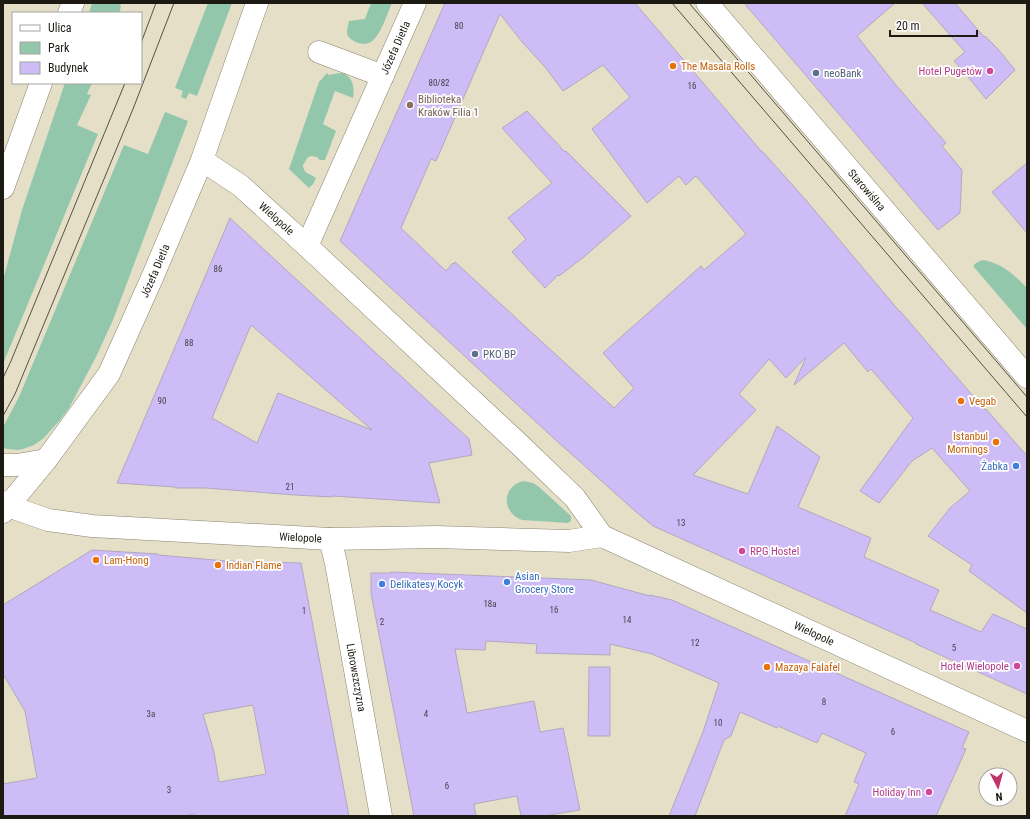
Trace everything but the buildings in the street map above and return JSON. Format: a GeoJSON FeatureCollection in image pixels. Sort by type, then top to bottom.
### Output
{"type":"FeatureCollection","features":[{"type":"Feature","properties":{"kind":"street","name":"Józefa Dietla"},"geometry":{"type":"LineString","coordinates":[[5,507],[46,460],[109,374],[202,160],[256,3]]}},
{"type":"Feature","properties":{"kind":"street","name":"Józefa Dietla"},"geometry":{"type":"LineString","coordinates":[[307,246],[415,3]]}},
{"type":"Feature","properties":{"kind":"street","name":"Starowiślna"},"geometry":{"type":"LineString","coordinates":[[707,3],[1027,377]]}},
{"type":"Feature","properties":{"kind":"street"},"geometry":{"type":"LineString","coordinates":[[319,52],[383,76]]}},
{"type":"Feature","properties":{"kind":"street"},"geometry":{"type":"LineString","coordinates":[[3,188],[41,84]]}},
{"type":"Feature","properties":{"kind":"street","name":"Wielopole"},"geometry":{"type":"LineString","coordinates":[[202,160],[241,186],[307,246],[575,498],[602,536],[1027,731]]}},
{"type":"Feature","properties":{"kind":"street"},"geometry":{"type":"LineString","coordinates":[[3,466],[46,460]]}},
{"type":"Feature","properties":{"kind":"street","name":"Wielopole"},"geometry":{"type":"LineString","coordinates":[[5,507],[48,520],[92,526],[330,539],[436,537],[569,541],[602,536]]}},
{"type":"Feature","properties":{"kind":"street","name":"Librowszczyzna"},"geometry":{"type":"LineString","coordinates":[[330,539],[336,563],[381,816]]}},
{"type":"Feature","properties":{"kind":"green space"},"geometry":{"type":"Polygon","coordinates":[[[92,3],[121,3],[119,12],[89,12],[92,3]]]}},
{"type":"Feature","properties":{"kind":"green space"},"geometry":{"type":"Polygon","coordinates":[[[208,3],[232,3],[197,96],[189,93],[186,99],[181,97],[183,91],[175,88],[208,3]]]}},
{"type":"Feature","properties":{"kind":"green space"},"geometry":{"type":"Polygon","coordinates":[[[371,3],[392,3],[375,39],[365,44],[359,43],[350,38],[347,34],[349,21],[365,19],[371,3]]]}},
{"type":"Feature","properties":{"kind":"green space"},"geometry":{"type":"Polygon","coordinates":[[[327,73],[329,75],[342,73],[349,77],[354,91],[353,98],[335,91],[323,124],[336,131],[325,160],[320,160],[317,157],[312,156],[308,157],[303,165],[306,172],[316,178],[309,188],[289,169],[319,82],[327,73]]]}},
{"type":"Feature","properties":{"kind":"green space"},"geometry":{"type":"Polygon","coordinates":[[[65,84],[92,84],[87,94],[91,95],[77,125],[98,134],[3,364],[3,280],[22,210],[65,84]]]}},
{"type":"Feature","properties":{"kind":"green space"},"geometry":{"type":"Polygon","coordinates":[[[165,112],[188,121],[113,320],[96,357],[69,408],[44,438],[34,445],[23,449],[18,450],[3,448],[3,427],[19,397],[124,145],[148,154],[165,112]]]}},
{"type":"Feature","properties":{"kind":"green space"},"geometry":{"type":"Polygon","coordinates":[[[982,260],[1001,266],[1027,288],[1027,329],[973,266],[982,260]]]}},
{"type":"Feature","properties":{"kind":"green space"},"geometry":{"type":"Polygon","coordinates":[[[523,481],[533,483],[539,487],[571,516],[571,521],[568,523],[522,520],[515,516],[510,511],[508,506],[508,494],[511,488],[523,481]]]}},
{"type":"Feature","properties":{"kind":"tram line"},"geometry":{"type":"LineString","coordinates":[[142,40],[156,3]]}},
{"type":"Feature","properties":{"kind":"tram line"},"geometry":{"type":"LineString","coordinates":[[3,416],[15,394],[133,109],[174,3]]}},
{"type":"Feature","properties":{"kind":"tram line"},"geometry":{"type":"LineString","coordinates":[[672,3],[1027,417]]}},
{"type":"Feature","properties":{"kind":"tram line"},"geometry":{"type":"LineString","coordinates":[[689,3],[1027,397]]}},
{"type":"Feature","properties":{"kind":"tram line"},"geometry":{"type":"LineString","coordinates":[[3,378],[125,84]]}},
{"type":"Feature","properties":{"kind":"place","name":"The Masala Rolls"},"geometry":{"type":"Point","coordinates":[673,66]}},
{"type":"Feature","properties":{"kind":"place","name":"Hotel Pugetów"},"geometry":{"type":"Point","coordinates":[990,71]}},
{"type":"Feature","properties":{"kind":"place","name":"neoBank"},"geometry":{"type":"Point","coordinates":[816,73]}},
{"type":"Feature","properties":{"kind":"place","name":"Biblioteka Kraków Filia 1"},"geometry":{"type":"Point","coordinates":[410,105]}},
{"type":"Feature","properties":{"kind":"place","name":"PKO BP"},"geometry":{"type":"Point","coordinates":[475,354]}},
{"type":"Feature","properties":{"kind":"place","name":"Vegab"},"geometry":{"type":"Point","coordinates":[961,401]}},
{"type":"Feature","properties":{"kind":"place","name":"Istanbul Mornings"},"geometry":{"type":"Point","coordinates":[996,442]}},
{"type":"Feature","properties":{"kind":"place","name":"Żabka"},"geometry":{"type":"Point","coordinates":[1016,466]}},
{"type":"Feature","properties":{"kind":"place","name":"RPG Hostel"},"geometry":{"type":"Point","coordinates":[742,551]}},
{"type":"Feature","properties":{"kind":"place","name":"Lam-Hong"},"geometry":{"type":"Point","coordinates":[96,560]}},
{"type":"Feature","properties":{"kind":"place","name":"Indian Flame"},"geometry":{"type":"Point","coordinates":[218,565]}},
{"type":"Feature","properties":{"kind":"place","name":"Asian Grocery Store"},"geometry":{"type":"Point","coordinates":[507,582]}},
{"type":"Feature","properties":{"kind":"place","name":"Delikatesy Kocyk"},"geometry":{"type":"Point","coordinates":[382,584]}},
{"type":"Feature","properties":{"kind":"place","name":"Hotel Wielopole"},"geometry":{"type":"Point","coordinates":[1017,666]}},
{"type":"Feature","properties":{"kind":"place","name":"Mazaya Falafel"},"geometry":{"type":"Point","coordinates":[767,667]}},
{"type":"Feature","properties":{"kind":"place","name":"Holiday Inn"},"geometry":{"type":"Point","coordinates":[929,792]}}]}
